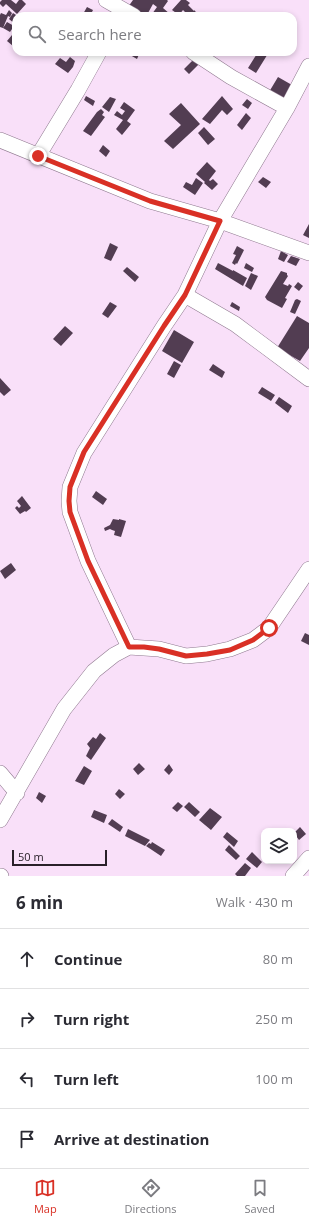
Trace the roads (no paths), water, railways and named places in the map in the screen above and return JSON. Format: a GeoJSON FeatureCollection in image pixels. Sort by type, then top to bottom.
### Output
{"type":"FeatureCollection","features":[{"type":"Feature","properties":{"kind":"street"},"geometry":{"type":"LineString","coordinates":[[106,0],[126,10]]}},
{"type":"Feature","properties":{"kind":"street"},"geometry":{"type":"LineString","coordinates":[[38,156],[97,56]]}},
{"type":"Feature","properties":{"kind":"street"},"geometry":{"type":"LineString","coordinates":[[199,56],[231,77],[287,108]]}},
{"type":"Feature","properties":{"kind":"street"},"geometry":{"type":"LineString","coordinates":[[129,647],[88,561],[70,512],[70,487],[84,452],[185,295],[220,221],[287,108],[309,66]]}},
{"type":"Feature","properties":{"kind":"street"},"geometry":{"type":"LineString","coordinates":[[0,140],[150,201],[220,221],[309,253]]}},
{"type":"Feature","properties":{"kind":"street"},"geometry":{"type":"LineString","coordinates":[[185,295],[235,324],[309,378]]}},
{"type":"Feature","properties":{"kind":"street"},"geometry":{"type":"LineString","coordinates":[[0,820],[17,793],[64,709],[94,671],[114,655],[129,647],[159,649],[186,656],[230,650],[253,640],[269,628],[309,569]]}},
{"type":"Feature","properties":{"kind":"street"},"geometry":{"type":"LineString","coordinates":[[0,773],[17,793]]}},
{"type":"Feature","properties":{"kind":"street"},"geometry":{"type":"LineString","coordinates":[[293,876],[309,858]]}}]}
